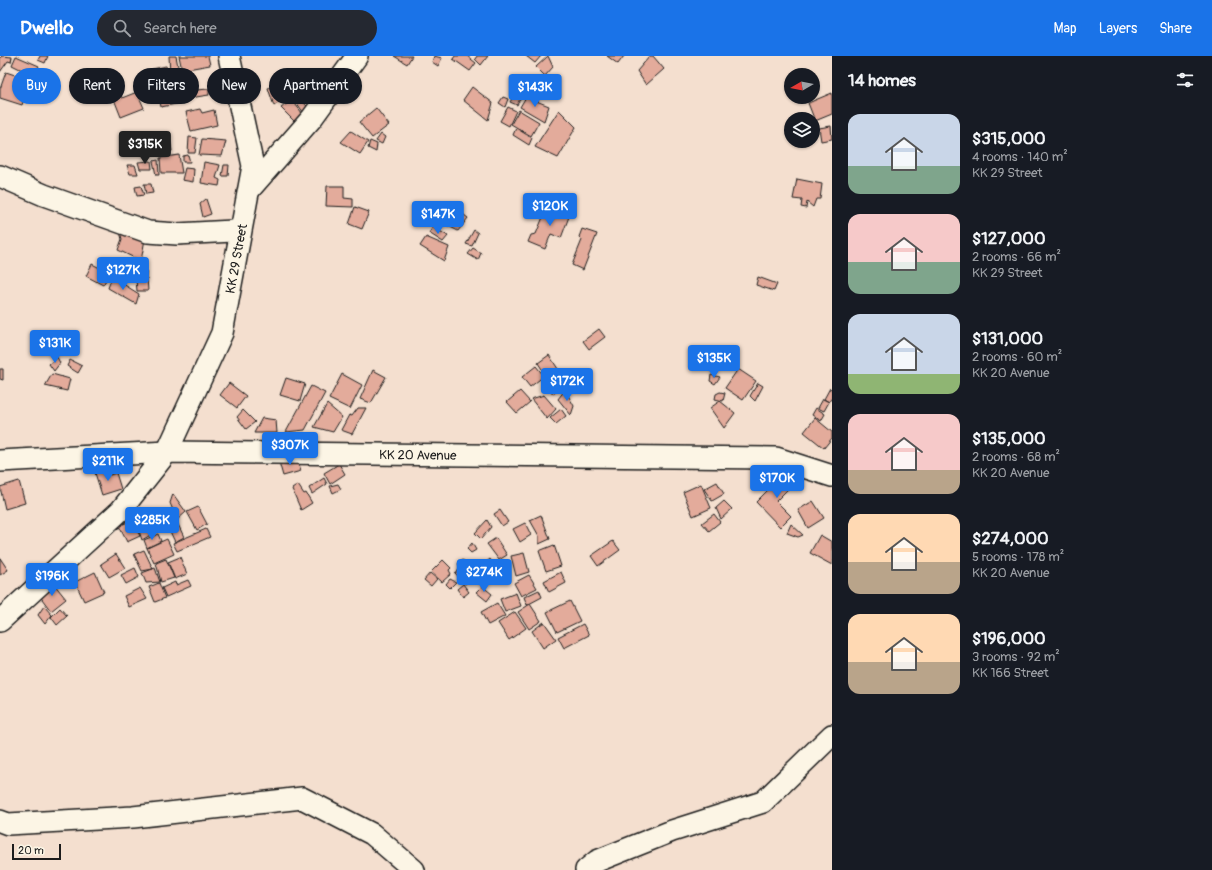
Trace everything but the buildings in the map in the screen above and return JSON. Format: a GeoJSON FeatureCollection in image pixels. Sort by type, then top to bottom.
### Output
{"type":"FeatureCollection","features":[{"type":"Feature","properties":{"kind":"street","name":"KK 29 Street"},"geometry":{"type":"LineString","coordinates":[[0,621],[121,510],[167,452],[222,333],[253,166],[229,56]]}},
{"type":"Feature","properties":{"kind":"street"},"geometry":{"type":"LineString","coordinates":[[248,191],[312,118],[357,56]]}},
{"type":"Feature","properties":{"kind":"street"},"geometry":{"type":"LineString","coordinates":[[0,176],[44,195],[148,232],[177,234],[233,231],[240,233]]}},
{"type":"Feature","properties":{"kind":"street","name":"KK 20 Avenue"},"geometry":{"type":"LineString","coordinates":[[0,461],[167,452],[776,458],[832,476]]}},
{"type":"Feature","properties":{"kind":"street"},"geometry":{"type":"LineString","coordinates":[[586,870],[597,861],[672,831],[763,802],[832,735]]}},
{"type":"Feature","properties":{"kind":"street"},"geometry":{"type":"LineString","coordinates":[[0,821],[8,824],[134,818],[302,798],[372,834],[414,870]]}}]}
